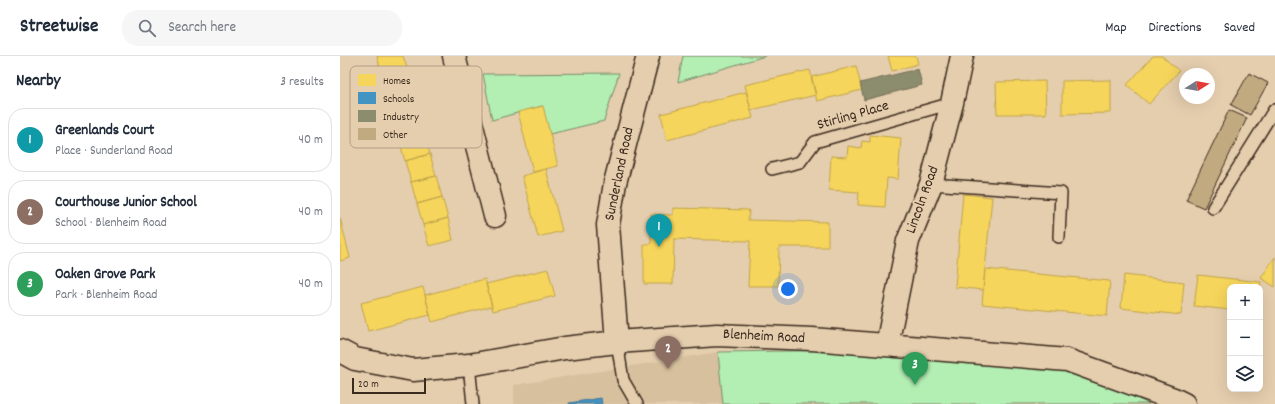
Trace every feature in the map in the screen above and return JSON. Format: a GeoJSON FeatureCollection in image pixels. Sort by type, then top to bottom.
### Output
{"type":"FeatureCollection","features":[{"type":"Feature","properties":{"kind":"street"},"geometry":{"type":"LineString","coordinates":[[454,56],[457,66]]}},
{"type":"Feature","properties":{"kind":"street","name":"Sunderland Road"},"geometry":{"type":"LineString","coordinates":[[617,342],[608,225],[615,183],[648,56]]}},
{"type":"Feature","properties":{"kind":"street","name":"Lincoln Road"},"geometry":{"type":"LineString","coordinates":[[887,346],[908,241],[931,184],[952,103],[962,56]]}},
{"type":"Feature","properties":{"kind":"street"},"geometry":{"type":"LineString","coordinates":[[478,148],[495,216]]}},
{"type":"Feature","properties":{"kind":"street","name":"Blenheim Road"},"geometry":{"type":"LineString","coordinates":[[340,351],[355,359],[413,370],[469,365],[565,348],[617,342],[718,335],[812,339],[1067,360],[1184,404]]}},
{"type":"Feature","properties":{"kind":"lane","name":"Stirling Place"},"geometry":{"type":"LineString","coordinates":[[772,169],[800,162],[815,142],[952,103]]}},
{"type":"Feature","properties":{"kind":"lane"},"geometry":{"type":"LineString","coordinates":[[1213,208],[1275,110]]}},
{"type":"Feature","properties":{"kind":"lane"},"geometry":{"type":"LineString","coordinates":[[931,184],[1061,192],[1059,237]]}},
{"type":"Feature","properties":{"kind":"lane"},"geometry":{"type":"LineString","coordinates":[[617,342],[623,380],[637,404]]}},
{"type":"Feature","properties":{"kind":"lane"},"geometry":{"type":"LineString","coordinates":[[469,365],[473,404]]}},
{"type":"Feature","properties":{"kind":"shaded area"},"geometry":{"type":"Polygon","coordinates":[[[718,352],[723,404],[514,404],[514,385],[718,352]]]}},
{"type":"Feature","properties":{"kind":"green space"},"geometry":{"type":"Polygon","coordinates":[[[683,56],[765,56],[678,82],[683,56]]]}},
{"type":"Feature","properties":{"kind":"green space"},"geometry":{"type":"Polygon","coordinates":[[[619,73],[604,121],[550,134],[542,106],[492,120],[483,74],[619,73]]]}},
{"type":"Feature","properties":{"kind":"green space"},"geometry":{"type":"Polygon","coordinates":[[[860,350],[1066,366],[1149,404],[723,404],[718,352],[860,350]]]}},
{"type":"Feature","properties":{"kind":"building: Homes"},"geometry":{"type":"Polygon","coordinates":[[[377,56],[403,56],[406,66],[380,66],[377,56]]]}},
{"type":"Feature","properties":{"kind":"building: Homes"},"geometry":{"type":"Polygon","coordinates":[[[888,56],[916,56],[918,64],[892,71],[888,56]]]}},
{"type":"Feature","properties":{"kind":"building: Homes"},"geometry":{"type":"Polygon","coordinates":[[[1153,56],[1162,56],[1179,71],[1149,104],[1127,85],[1153,56]]]}},
{"type":"Feature","properties":{"kind":"building: Homes"},"geometry":{"type":"Polygon","coordinates":[[[856,66],[862,90],[817,101],[811,77],[856,66]]]}},
{"type":"Feature","properties":{"kind":"building: Homes"},"geometry":{"type":"Polygon","coordinates":[[[810,70],[816,95],[751,110],[745,85],[810,70]]]}},
{"type":"Feature","properties":{"kind":"building: Homes"},"geometry":{"type":"Polygon","coordinates":[[[1111,80],[1111,113],[1062,114],[1062,81],[1111,80]]]}},
{"type":"Feature","properties":{"kind":"building: Homes"},"geometry":{"type":"Polygon","coordinates":[[[1045,81],[1046,114],[997,114],[996,82],[1045,81]]]}},
{"type":"Feature","properties":{"kind":"building: Homes"},"geometry":{"type":"Polygon","coordinates":[[[746,92],[753,118],[667,140],[661,114],[746,92]]]}},
{"type":"Feature","properties":{"kind":"building: Homes"},"geometry":{"type":"Polygon","coordinates":[[[543,106],[558,166],[533,172],[518,112],[543,106]]]}},
{"type":"Feature","properties":{"kind":"building: Homes"},"geometry":{"type":"Polygon","coordinates":[[[870,135],[901,138],[898,179],[887,178],[885,207],[858,205],[859,192],[829,190],[831,156],[847,157],[848,146],[861,148],[862,141],[870,142],[870,135]]]}},
{"type":"Feature","properties":{"kind":"building: Homes"},"geometry":{"type":"Polygon","coordinates":[[[401,148],[428,148],[430,154],[405,161],[401,148]]]}},
{"type":"Feature","properties":{"kind":"building: Homes"},"geometry":{"type":"Polygon","coordinates":[[[430,154],[436,176],[411,182],[405,161],[430,154]]]}},
{"type":"Feature","properties":{"kind":"building: Homes"},"geometry":{"type":"Polygon","coordinates":[[[546,169],[562,231],[538,237],[522,176],[546,169]]]}},
{"type":"Feature","properties":{"kind":"building: Homes"},"geometry":{"type":"Polygon","coordinates":[[[436,176],[442,197],[417,204],[411,182],[436,176]]]}},
{"type":"Feature","properties":{"kind":"building: Homes"},"geometry":{"type":"Polygon","coordinates":[[[963,194],[992,197],[983,290],[955,287],[963,194]]]}},
{"type":"Feature","properties":{"kind":"building: Homes"},"geometry":{"type":"Polygon","coordinates":[[[442,197],[448,218],[423,225],[417,204],[442,197]]]}},
{"type":"Feature","properties":{"kind":"building: Homes"},"geometry":{"type":"Polygon","coordinates":[[[673,208],[749,210],[748,220],[828,222],[828,247],[779,247],[778,286],[748,286],[750,241],[674,239],[673,284],[644,284],[644,244],[651,244],[651,214],[673,215],[673,208]]]}},
{"type":"Feature","properties":{"kind":"building: Homes"},"geometry":{"type":"Polygon","coordinates":[[[340,218],[350,258],[340,261],[340,218]]]}},
{"type":"Feature","properties":{"kind":"building: Homes"},"geometry":{"type":"Polygon","coordinates":[[[448,218],[453,240],[429,246],[423,225],[448,218]]]}},
{"type":"Feature","properties":{"kind":"building: Homes"},"geometry":{"type":"Polygon","coordinates":[[[1275,257],[1275,287],[1261,278],[1275,257]]]}},
{"type":"Feature","properties":{"kind":"building: Homes"},"geometry":{"type":"Polygon","coordinates":[[[548,269],[555,296],[493,311],[486,284],[548,269]]]}},
{"type":"Feature","properties":{"kind":"building: Homes"},"geometry":{"type":"Polygon","coordinates":[[[985,269],[1110,281],[1107,316],[982,304],[985,269]]]}},
{"type":"Feature","properties":{"kind":"building: Homes"},"geometry":{"type":"Polygon","coordinates":[[[1124,275],[1184,282],[1181,315],[1121,308],[1124,275]]]}},
{"type":"Feature","properties":{"kind":"building: Homes"},"geometry":{"type":"Polygon","coordinates":[[[1198,275],[1261,282],[1261,284],[1227,284],[1227,310],[1194,306],[1198,275]]]}},
{"type":"Feature","properties":{"kind":"building: Homes"},"geometry":{"type":"Polygon","coordinates":[[[485,279],[492,306],[432,322],[425,295],[485,279]]]}},
{"type":"Feature","properties":{"kind":"building: Homes"},"geometry":{"type":"Polygon","coordinates":[[[423,287],[430,315],[368,331],[361,303],[423,287]]]}},
{"type":"Feature","properties":{"kind":"building: Schools"},"geometry":{"type":"Polygon","coordinates":[[[601,398],[602,404],[569,404],[569,403],[601,398]]]}},
{"type":"Feature","properties":{"kind":"building: Industry"},"geometry":{"type":"Polygon","coordinates":[[[918,69],[922,85],[864,100],[860,83],[918,69]]]}},
{"type":"Feature","properties":{"kind":"building: Other"},"geometry":{"type":"Polygon","coordinates":[[[1249,73],[1268,83],[1250,115],[1231,105],[1249,73]]]}},
{"type":"Feature","properties":{"kind":"building: Other"},"geometry":{"type":"Polygon","coordinates":[[[1229,110],[1247,118],[1204,208],[1186,200],[1229,110]]]}},
{"type":"Feature","properties":{"kind":"place","name":"Greenlands Court"},"geometry":{"type":"Point","coordinates":[659,247]}},
{"type":"Feature","properties":{"kind":"place","name":"Courthouse Junior School"},"geometry":{"type":"Point","coordinates":[668,369]}},
{"type":"Feature","properties":{"kind":"place","name":"Oaken Grove Park"},"geometry":{"type":"Point","coordinates":[915,385]}}]}
